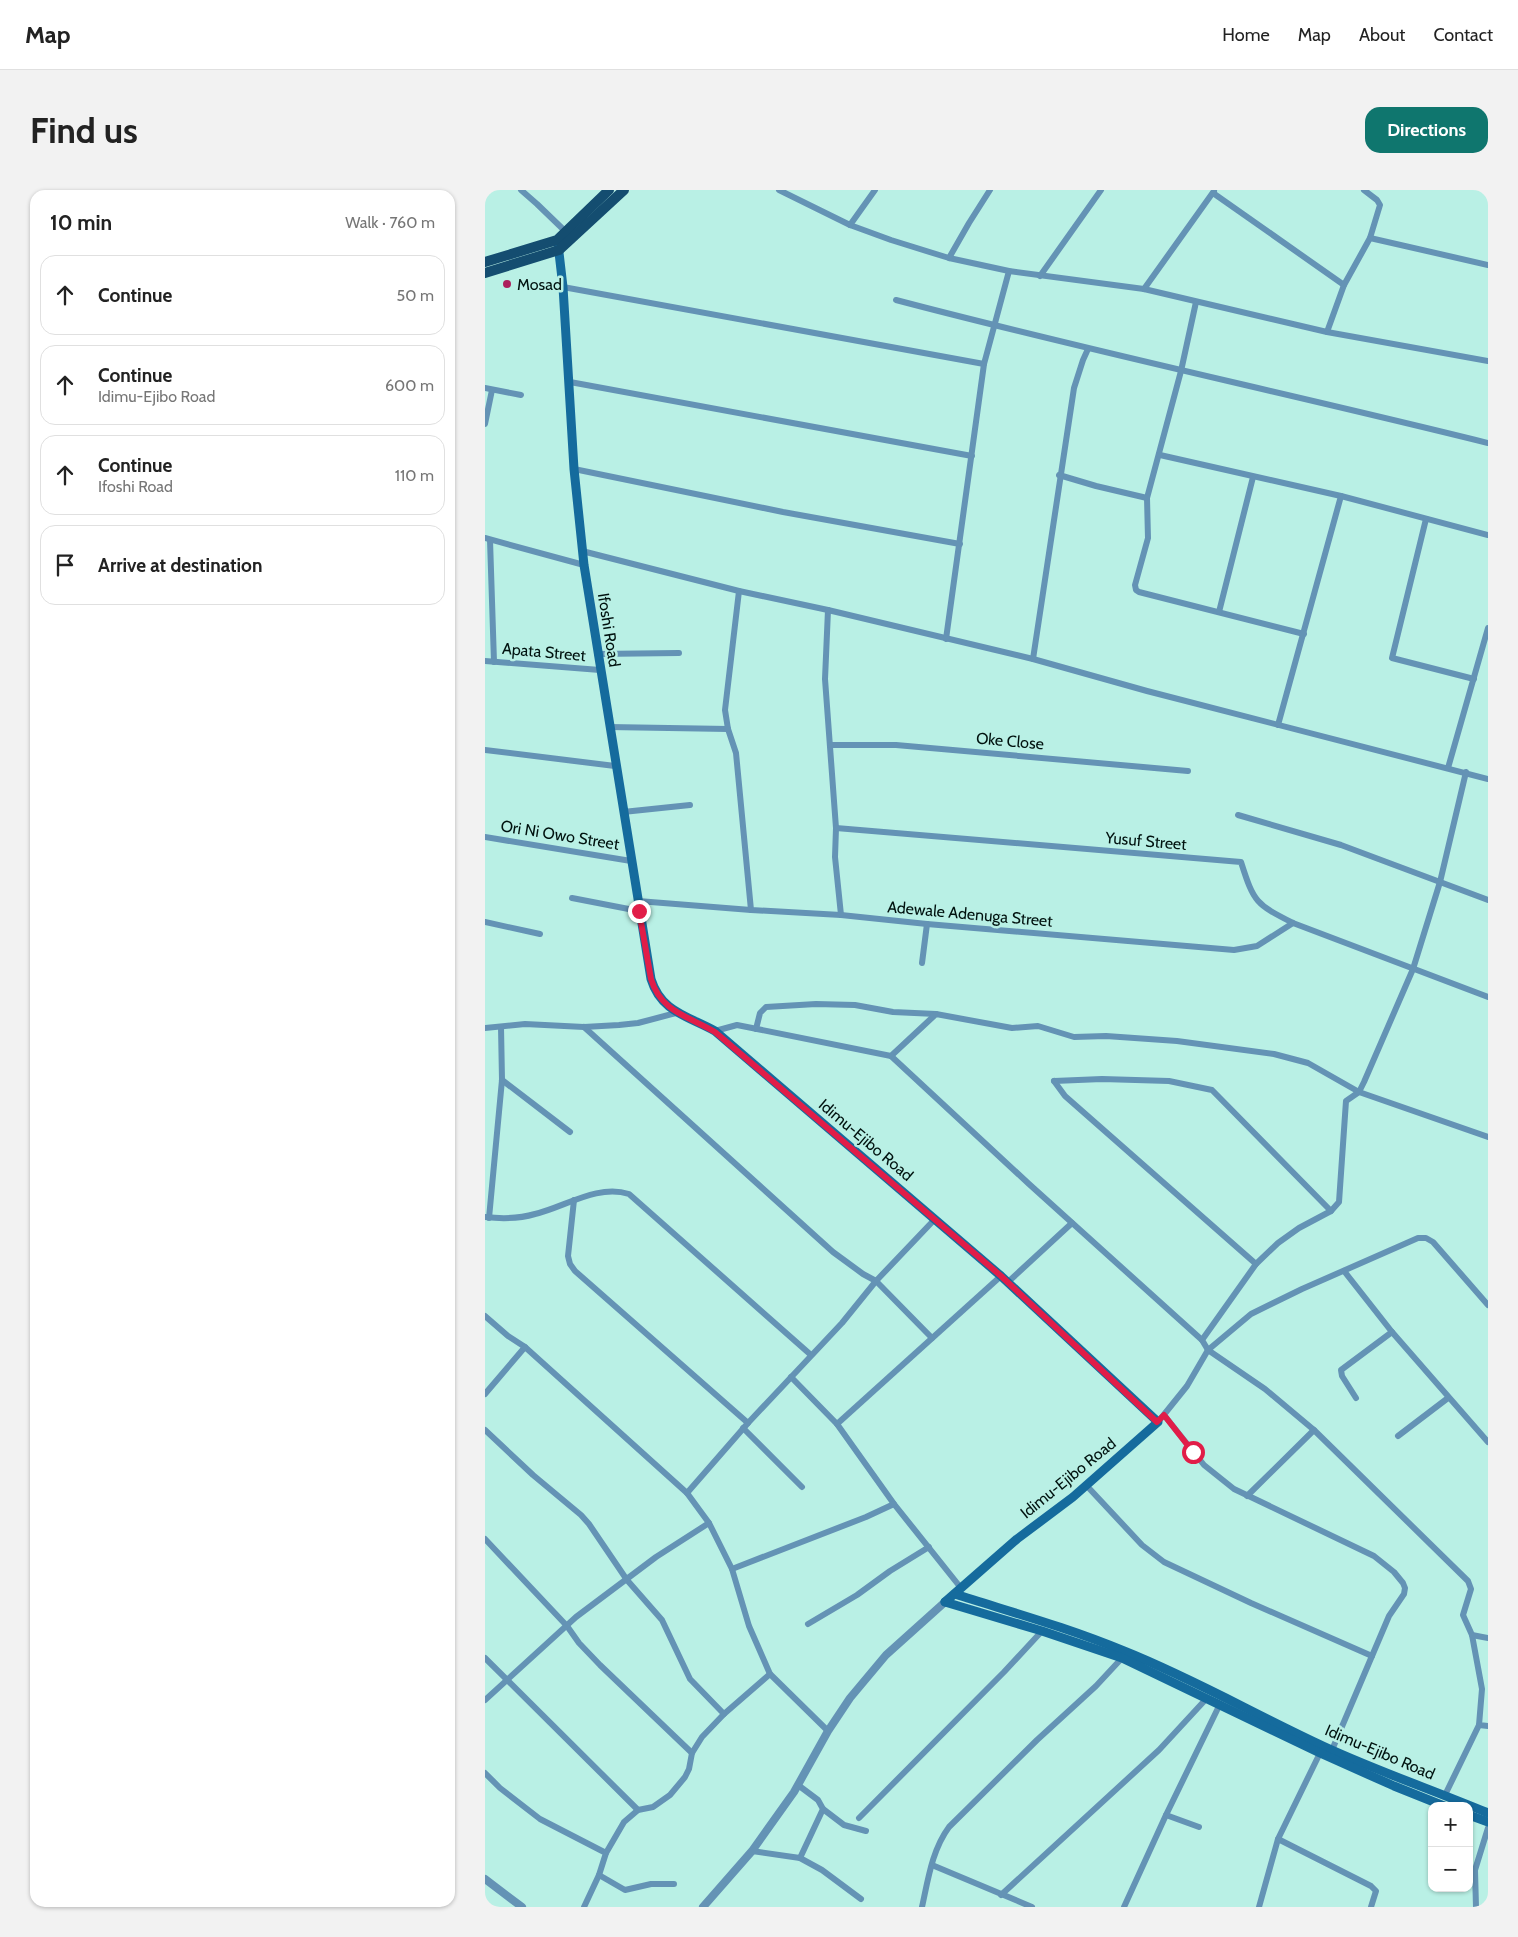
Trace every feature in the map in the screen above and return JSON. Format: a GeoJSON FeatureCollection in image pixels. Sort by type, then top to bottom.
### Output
{"type":"FeatureCollection","features":[{"type":"Feature","properties":{"kind":"main road"},"geometry":{"type":"LineString","coordinates":[[485,262],[558,245],[566,232],[609,190]]}},
{"type":"Feature","properties":{"kind":"main road"},"geometry":{"type":"LineString","coordinates":[[485,273],[558,245],[624,190]]}},
{"type":"Feature","properties":{"kind":"main road","name":"Ifoshi Road"},"geometry":{"type":"LineString","coordinates":[[558,245],[570,382],[574,469],[584,565],[597,654],[654,988],[660,998],[676,1013]]}},
{"type":"Feature","properties":{"kind":"main road","name":"Idimu-Ejibo Road"},"geometry":{"type":"LineString","coordinates":[[676,1013],[715,1032],[935,1219],[1004,1279],[1157,1422],[1086,1485],[1017,1539],[958,1591],[1107,1649],[1397,1778],[1488,1813]]}},
{"type":"Feature","properties":{"kind":"main road"},"geometry":{"type":"LineString","coordinates":[[945,1602],[958,1591]]}},
{"type":"Feature","properties":{"kind":"main road","name":"Idimu-Ejibo Road"},"geometry":{"type":"LineString","coordinates":[[945,1602],[1107,1649],[1122,1658],[1189,1684],[1207,1698],[1320,1754],[1434,1802]]}},
{"type":"Feature","properties":{"kind":"main road"},"geometry":{"type":"LineString","coordinates":[[1473,1816],[1488,1822]]}},
{"type":"Feature","properties":{"kind":"street"},"geometry":{"type":"LineString","coordinates":[[521,190],[566,232]]}},
{"type":"Feature","properties":{"kind":"street"},"geometry":{"type":"LineString","coordinates":[[779,190],[850,224],[891,240],[949,258],[1040,276],[1144,289],[1327,332],[1488,361]]}},
{"type":"Feature","properties":{"kind":"street"},"geometry":{"type":"LineString","coordinates":[[850,224],[875,190]]}},
{"type":"Feature","properties":{"kind":"street"},"geometry":{"type":"LineString","coordinates":[[949,258],[990,190]]}},
{"type":"Feature","properties":{"kind":"street"},"geometry":{"type":"LineString","coordinates":[[1040,276],[1101,190]]}},
{"type":"Feature","properties":{"kind":"street"},"geometry":{"type":"LineString","coordinates":[[1327,332],[1344,285],[1370,238],[1380,205],[1377,200],[1364,190]]}},
{"type":"Feature","properties":{"kind":"street"},"geometry":{"type":"LineString","coordinates":[[1144,289],[1214,191],[1344,285]]}},
{"type":"Feature","properties":{"kind":"street"},"geometry":{"type":"LineString","coordinates":[[1370,238],[1488,265]]}},
{"type":"Feature","properties":{"kind":"street"},"geometry":{"type":"LineString","coordinates":[[947,639],[985,364],[1009,271]]}},
{"type":"Feature","properties":{"kind":"street"},"geometry":{"type":"LineString","coordinates":[[563,287],[985,364]]}},
{"type":"Feature","properties":{"kind":"street"},"geometry":{"type":"LineString","coordinates":[[896,300],[1088,349],[1488,443]]}},
{"type":"Feature","properties":{"kind":"street"},"geometry":{"type":"LineString","coordinates":[[1196,302],[1181,371],[1147,498],[1147,538],[1135,584],[1136,590],[1304,634]]}},
{"type":"Feature","properties":{"kind":"street"},"geometry":{"type":"LineString","coordinates":[[1033,659],[1059,475],[1074,388],[1088,349]]}},
{"type":"Feature","properties":{"kind":"street"},"geometry":{"type":"LineString","coordinates":[[570,382],[972,456]]}},
{"type":"Feature","properties":{"kind":"street"},"geometry":{"type":"LineString","coordinates":[[485,424],[488,389],[521,395]]}},
{"type":"Feature","properties":{"kind":"street"},"geometry":{"type":"LineString","coordinates":[[1160,455],[1341,496],[1488,535]]}},
{"type":"Feature","properties":{"kind":"street"},"geometry":{"type":"LineString","coordinates":[[574,469],[783,512],[960,544]]}},
{"type":"Feature","properties":{"kind":"street"},"geometry":{"type":"LineString","coordinates":[[1059,475],[1095,486],[1147,498]]}},
{"type":"Feature","properties":{"kind":"street"},"geometry":{"type":"LineString","coordinates":[[1219,612],[1253,477]]}},
{"type":"Feature","properties":{"kind":"street"},"geometry":{"type":"LineString","coordinates":[[1278,725],[1341,496]]}},
{"type":"Feature","properties":{"kind":"street"},"geometry":{"type":"LineString","coordinates":[[1426,519],[1392,658],[1474,679]]}},
{"type":"Feature","properties":{"kind":"street"},"geometry":{"type":"LineString","coordinates":[[494,662],[488,539],[584,565]]}},
{"type":"Feature","properties":{"kind":"street"},"geometry":{"type":"LineString","coordinates":[[583,551],[739,591],[828,610],[1033,659],[1488,779]]}},
{"type":"Feature","properties":{"kind":"street"},"geometry":{"type":"LineString","coordinates":[[739,591],[725,710],[728,729],[737,753],[751,910]]}},
{"type":"Feature","properties":{"kind":"street"},"geometry":{"type":"LineString","coordinates":[[828,610],[825,679],[836,828],[835,857],[841,915]]}},
{"type":"Feature","properties":{"kind":"street"},"geometry":{"type":"LineString","coordinates":[[1448,768],[1488,628]]}},
{"type":"Feature","properties":{"kind":"street"},"geometry":{"type":"LineString","coordinates":[[597,654],[679,653]]}},
{"type":"Feature","properties":{"kind":"street","name":"Apata Street"},"geometry":{"type":"LineString","coordinates":[[485,661],[600,670]]}},
{"type":"Feature","properties":{"kind":"street"},"geometry":{"type":"LineString","coordinates":[[609,727],[728,729]]}},
{"type":"Feature","properties":{"kind":"street","name":"Oke Close"},"geometry":{"type":"LineString","coordinates":[[830,745],[896,745],[1188,771]]}},
{"type":"Feature","properties":{"kind":"street"},"geometry":{"type":"LineString","coordinates":[[485,750],[615,766]]}},
{"type":"Feature","properties":{"kind":"street"},"geometry":{"type":"LineString","coordinates":[[1202,1340],[1256,1264],[1278,1243],[1299,1228],[1331,1211],[1341,1198],[1344,1108],[1351,1096],[1359,1092],[1413,969],[1440,882],[1466,772]]}},
{"type":"Feature","properties":{"kind":"street"},"geometry":{"type":"LineString","coordinates":[[623,812],[690,805]]}},
{"type":"Feature","properties":{"kind":"street"},"geometry":{"type":"LineString","coordinates":[[1239,815],[1341,845],[1488,900]]}},
{"type":"Feature","properties":{"kind":"street","name":"Yusuf Street"},"geometry":{"type":"LineString","coordinates":[[836,828],[1241,862],[1249,890],[1262,907],[1293,923],[1488,997]]}},
{"type":"Feature","properties":{"kind":"street","name":"Ori Ni Owo Street"},"geometry":{"type":"LineString","coordinates":[[485,837],[631,861]]}},
{"type":"Feature","properties":{"kind":"street","name":"Adewale Adenuga Street"},"geometry":{"type":"LineString","coordinates":[[572,898],[639,906],[841,915],[1234,950],[1257,946],[1293,923]]}},
{"type":"Feature","properties":{"kind":"street"},"geometry":{"type":"LineString","coordinates":[[485,922],[540,934]]}},
{"type":"Feature","properties":{"kind":"street"},"geometry":{"type":"LineString","coordinates":[[922,963],[927,924]]}},
{"type":"Feature","properties":{"kind":"street"},"geometry":{"type":"LineString","coordinates":[[756,1030],[760,1013],[766,1007],[816,1004],[855,1005],[893,1012],[936,1014],[1012,1028],[1038,1026],[1074,1037],[1106,1036],[1177,1041],[1274,1054],[1308,1063],[1359,1092],[1488,1137]]}},
{"type":"Feature","properties":{"kind":"street"},"geometry":{"type":"LineString","coordinates":[[485,1028],[533,1024],[584,1027],[639,1022],[676,1013]]}},
{"type":"Feature","properties":{"kind":"street"},"geometry":{"type":"LineString","coordinates":[[891,1056],[936,1014]]}},
{"type":"Feature","properties":{"kind":"street"},"geometry":{"type":"LineString","coordinates":[[715,1032],[737,1026],[891,1056],[1202,1340],[1208,1350],[1265,1389],[1314,1430],[1468,1581],[1471,1589],[1463,1615],[1472,1635],[1482,1689],[1479,1725],[1445,1795]]}},
{"type":"Feature","properties":{"kind":"street"},"geometry":{"type":"LineString","coordinates":[[501,1027],[502,1080],[487,1218],[501,1219],[536,1214],[574,1200],[617,1190],[629,1194],[811,1355]]}},
{"type":"Feature","properties":{"kind":"street"},"geometry":{"type":"LineString","coordinates":[[584,1027],[833,1252],[876,1281],[932,1338]]}},
{"type":"Feature","properties":{"kind":"street"},"geometry":{"type":"LineString","coordinates":[[1256,1264],[1065,1096],[1054,1081],[1102,1078],[1169,1081],[1212,1090],[1331,1211]]}},
{"type":"Feature","properties":{"kind":"street"},"geometry":{"type":"LineString","coordinates":[[502,1080],[570,1132]]}},
{"type":"Feature","properties":{"kind":"street"},"geometry":{"type":"LineString","coordinates":[[574,1200],[568,1256],[570,1264],[575,1271],[745,1426],[802,1487]]}},
{"type":"Feature","properties":{"kind":"street"},"geometry":{"type":"LineString","coordinates":[[687,1493],[745,1426],[842,1322],[876,1281],[935,1219]]}},
{"type":"Feature","properties":{"kind":"street"},"geometry":{"type":"LineString","coordinates":[[837,1424],[932,1338],[1072,1223]]}},
{"type":"Feature","properties":{"kind":"street"},"geometry":{"type":"LineString","coordinates":[[1157,1422],[1187,1386],[1208,1350],[1251,1314],[1302,1288],[1418,1238],[1426,1238],[1433,1242],[1488,1305]]}},
{"type":"Feature","properties":{"kind":"street"},"geometry":{"type":"LineString","coordinates":[[1343,1271],[1392,1332],[1488,1442]]}},
{"type":"Feature","properties":{"kind":"street"},"geometry":{"type":"LineString","coordinates":[[485,1316],[508,1336],[525,1347],[687,1493],[709,1523],[732,1569],[749,1626],[771,1674],[828,1731]]}},
{"type":"Feature","properties":{"kind":"street"},"geometry":{"type":"LineString","coordinates":[[1356,1398],[1342,1376],[1341,1370],[1392,1332]]}},
{"type":"Feature","properties":{"kind":"street"},"geometry":{"type":"LineString","coordinates":[[485,1394],[525,1347]]}},
{"type":"Feature","properties":{"kind":"street"},"geometry":{"type":"LineString","coordinates":[[791,1377],[837,1424],[894,1504],[929,1546],[958,1591]]}},
{"type":"Feature","properties":{"kind":"street"},"geometry":{"type":"LineString","coordinates":[[1398,1436],[1448,1398]]}},
{"type":"Feature","properties":{"kind":"street"},"geometry":{"type":"LineString","coordinates":[[1164,1415],[1204,1465],[1234,1489],[1374,1556],[1395,1572],[1403,1583],[1405,1588],[1404,1594],[1389,1616],[1332,1750]]}},
{"type":"Feature","properties":{"kind":"street"},"geometry":{"type":"LineString","coordinates":[[485,1430],[533,1475],[581,1515],[627,1580],[662,1620],[691,1679],[724,1714]]}},
{"type":"Feature","properties":{"kind":"street"},"geometry":{"type":"LineString","coordinates":[[1247,1496],[1314,1430]]}},
{"type":"Feature","properties":{"kind":"street"},"geometry":{"type":"LineString","coordinates":[[1086,1485],[1142,1545],[1164,1562],[1251,1603],[1372,1656]]}},
{"type":"Feature","properties":{"kind":"street"},"geometry":{"type":"LineString","coordinates":[[732,1569],[866,1517],[894,1504]]}},
{"type":"Feature","properties":{"kind":"street"},"geometry":{"type":"LineString","coordinates":[[485,1700],[567,1626],[656,1558],[709,1523]]}},
{"type":"Feature","properties":{"kind":"street"},"geometry":{"type":"LineString","coordinates":[[485,1539],[567,1626],[579,1643],[600,1665],[692,1753]]}},
{"type":"Feature","properties":{"kind":"street"},"geometry":{"type":"LineString","coordinates":[[808,1624],[857,1595],[929,1546]]}},
{"type":"Feature","properties":{"kind":"street"},"geometry":{"type":"LineString","coordinates":[[703,1907],[752,1851],[798,1784],[828,1731],[850,1698],[886,1655],[945,1602]]}},
{"type":"Feature","properties":{"kind":"street"},"geometry":{"type":"LineString","coordinates":[[859,1818],[1005,1672],[1042,1631]]}},
{"type":"Feature","properties":{"kind":"street"},"geometry":{"type":"LineString","coordinates":[[1472,1635],[1488,1638]]}},
{"type":"Feature","properties":{"kind":"street"},"geometry":{"type":"LineString","coordinates":[[485,1658],[638,1810]]}},
{"type":"Feature","properties":{"kind":"street"},"geometry":{"type":"LineString","coordinates":[[922,1907],[935,1852],[941,1838],[958,1817],[1096,1686],[1122,1658]]}},
{"type":"Feature","properties":{"kind":"street"},"geometry":{"type":"LineString","coordinates":[[584,1907],[599,1875],[606,1853],[624,1822],[638,1810],[653,1807],[670,1795],[685,1777],[689,1769],[692,1753],[702,1738],[724,1714],[771,1674]]}},
{"type":"Feature","properties":{"kind":"street"},"geometry":{"type":"LineString","coordinates":[[1001,1894],[1159,1750],[1207,1698]]}},
{"type":"Feature","properties":{"kind":"street"},"geometry":{"type":"LineString","coordinates":[[1125,1907],[1166,1815],[1220,1704]]}},
{"type":"Feature","properties":{"kind":"street"},"geometry":{"type":"LineString","coordinates":[[1479,1725],[1488,1726]]}},
{"type":"Feature","properties":{"kind":"street"},"geometry":{"type":"LineString","coordinates":[[1259,1907],[1279,1839],[1320,1754]]}},
{"type":"Feature","properties":{"kind":"street"},"geometry":{"type":"LineString","coordinates":[[485,1772],[501,1788],[540,1819],[606,1853]]}},
{"type":"Feature","properties":{"kind":"street"},"geometry":{"type":"LineString","coordinates":[[798,1784],[818,1800],[823,1809],[844,1825],[866,1831]]}},
{"type":"Feature","properties":{"kind":"street"},"geometry":{"type":"LineString","coordinates":[[800,1858],[823,1809]]}},
{"type":"Feature","properties":{"kind":"street"},"geometry":{"type":"LineString","coordinates":[[1166,1815],[1199,1827]]}},
{"type":"Feature","properties":{"kind":"street"},"geometry":{"type":"LineString","coordinates":[[1476,1907],[1475,1870],[1488,1828]]}},
{"type":"Feature","properties":{"kind":"street"},"geometry":{"type":"LineString","coordinates":[[1279,1839],[1371,1886],[1376,1891],[1371,1907]]}},
{"type":"Feature","properties":{"kind":"street"},"geometry":{"type":"LineString","coordinates":[[752,1851],[800,1858],[822,1870],[861,1899]]}},
{"type":"Feature","properties":{"kind":"street"},"geometry":{"type":"LineString","coordinates":[[932,1865],[1032,1907]]}},
{"type":"Feature","properties":{"kind":"street"},"geometry":{"type":"LineString","coordinates":[[599,1875],[625,1890],[651,1884],[674,1884]]}},
{"type":"Feature","properties":{"kind":"street"},"geometry":{"type":"LineString","coordinates":[[485,1879],[522,1907]]}},
{"type":"Feature","properties":{"kind":"place","name":"Mosad"},"geometry":{"type":"Point","coordinates":[507,284]}},
{"type":"Feature","properties":{"kind":"route"},"geometry":{"type":"LineString","coordinates":[[639,911],[651,979],[660,998],[667,1005],[676,1013],[715,1032],[1001,1276],[1157,1422],[1164,1415],[1193,1452]]}}]}
